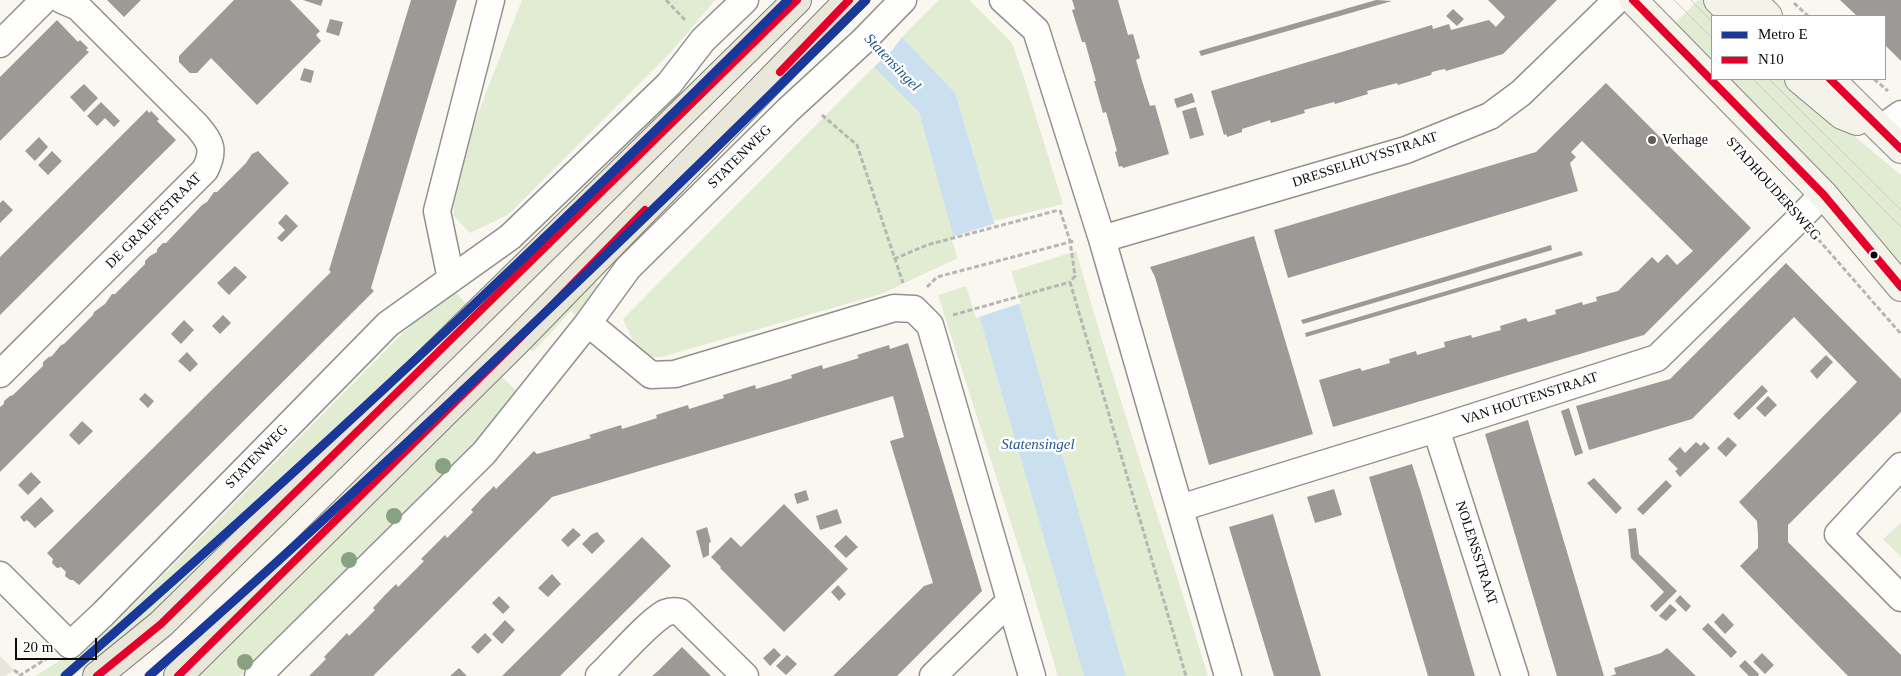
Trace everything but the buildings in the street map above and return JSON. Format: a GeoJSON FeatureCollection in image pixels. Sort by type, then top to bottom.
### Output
{"type":"FeatureCollection","features":[{"type":"Feature","properties":{"kind":"main road"},"geometry":{"type":"LineString","coordinates":[[97,676],[161,624],[797,0]]}},
{"type":"Feature","properties":{"kind":"main road"},"geometry":{"type":"LineString","coordinates":[[1633,0],[1711,80]]}},
{"type":"Feature","properties":{"kind":"main road"},"geometry":{"type":"LineString","coordinates":[[1718,0],[1733,15]]}},
{"type":"Feature","properties":{"kind":"main road"},"geometry":{"type":"LineString","coordinates":[[1752,0],[1767,15]]}},
{"type":"Feature","properties":{"kind":"main road"},"geometry":{"type":"LineString","coordinates":[[178,676],[514,343],[845,5]]}},
{"type":"Feature","properties":{"kind":"main road"},"geometry":{"type":"LineString","coordinates":[[1711,80],[1823,194],[1901,286]]}},
{"type":"Feature","properties":{"kind":"main road"},"geometry":{"type":"LineString","coordinates":[[1800,80],[1842,115],[1890,121]]}},
{"type":"Feature","properties":{"kind":"main road"},"geometry":{"type":"LineString","coordinates":[[1831,80],[1890,121],[1901,150]]}},
{"type":"Feature","properties":{"kind":"street"},"geometry":{"type":"LineString","coordinates":[[0,44],[44,0]]}},
{"type":"Feature","properties":{"kind":"street","name":"DE GRAEFFSTRAAT"},"geometry":{"type":"LineString","coordinates":[[0,374],[205,170],[212,151],[206,136],[197,126],[78,7],[62,0]]}},
{"type":"Feature","properties":{"kind":"street"},"geometry":{"type":"LineString","coordinates":[[451,279],[437,211],[491,0]]}},
{"type":"Feature","properties":{"kind":"street","name":"STATENWEG"},"geometry":{"type":"LineString","coordinates":[[0,575],[70,645],[103,614],[388,324],[510,237],[669,84],[703,40],[744,0]]}},
{"type":"Feature","properties":{"kind":"street","name":"STATENWEG"},"geometry":{"type":"LineString","coordinates":[[258,676],[484,453],[588,324],[628,268],[903,0]]}},
{"type":"Feature","properties":{"kind":"street"},"geometry":{"type":"LineString","coordinates":[[1003,0],[1036,30],[1102,239],[1228,676]]}},
{"type":"Feature","properties":{"kind":"street","name":"DRESSELHUYSSTRAAT"},"geometry":{"type":"LineString","coordinates":[[1102,239],[1406,150],[1490,116],[1521,93],[1617,0]]}},
{"type":"Feature","properties":{"kind":"street","name":"VAN HOUTENSTRAAT"},"geometry":{"type":"LineString","coordinates":[[1180,508],[1657,358],[1823,194]]}},
{"type":"Feature","properties":{"kind":"street"},"geometry":{"type":"LineString","coordinates":[[588,324],[651,375],[675,374],[894,308],[914,309],[930,325],[1032,676]]}},
{"type":"Feature","properties":{"kind":"street","name":"NOLENSSTRAAT"},"geometry":{"type":"LineString","coordinates":[[1436,429],[1516,676]]}},
{"type":"Feature","properties":{"kind":"street"},"geometry":{"type":"LineString","coordinates":[[1901,466],[1838,534],[1901,598]]}},
{"type":"Feature","properties":{"kind":"street"},"geometry":{"type":"LineString","coordinates":[[933,676],[1010,602]]}},
{"type":"Feature","properties":{"kind":"street"},"geometry":{"type":"LineString","coordinates":[[599,676],[650,625],[665,613],[673,610],[680,612],[745,676]]}},
{"type":"Feature","properties":{"kind":"path"},"geometry":{"type":"LineString","coordinates":[[1790,0],[1807,15]]}},
{"type":"Feature","properties":{"kind":"path"},"geometry":{"type":"LineString","coordinates":[[821,114],[857,145],[894,259],[914,309]]}},
{"type":"Feature","properties":{"kind":"path","name":"STADHOUDERSWEG"},"geometry":{"type":"LineString","coordinates":[[1740,152],[1901,334]]}},
{"type":"Feature","properties":{"kind":"path"},"geometry":{"type":"LineString","coordinates":[[894,259],[927,245],[1059,210]]}},
{"type":"Feature","properties":{"kind":"path"},"geometry":{"type":"LineString","coordinates":[[937,278],[1052,246]]}},
{"type":"Feature","properties":{"kind":"path"},"geometry":{"type":"LineString","coordinates":[[950,317],[1070,282],[1186,676]]}},
{"type":"Feature","properties":{"kind":"path"},"geometry":{"type":"LineString","coordinates":[[14,670],[21,675]]}},
{"type":"Feature","properties":{"kind":"green space"},"geometry":{"type":"Polygon","coordinates":[[[522,0],[715,0],[672,51],[509,214],[470,233],[454,216],[452,191],[458,165],[522,0]]]}},
{"type":"Feature","properties":{"kind":"green space"},"geometry":{"type":"Polygon","coordinates":[[[939,0],[969,0],[1012,43],[1063,204],[994,221],[955,93],[902,37],[939,0]]]}},
{"type":"Feature","properties":{"kind":"green space"},"geometry":{"type":"Polygon","coordinates":[[[1698,0],[1709,0],[1725,15],[1711,15],[1711,62],[1674,24],[1698,0]]]}},
{"type":"Feature","properties":{"kind":"green space"},"geometry":{"type":"Polygon","coordinates":[[[874,67],[919,112],[960,257],[881,294],[661,357],[646,357],[634,343],[623,319],[874,67]]]}},
{"type":"Feature","properties":{"kind":"green space"},"geometry":{"type":"Polygon","coordinates":[[[1729,80],[1794,80],[1859,140],[1901,175],[1901,271],[1729,80]]]}},
{"type":"Feature","properties":{"kind":"green space"},"geometry":{"type":"Polygon","coordinates":[[[1076,251],[1107,358],[1208,676],[1126,676],[1020,309],[980,319],[1084,676],[1058,676],[938,295],[1076,251]]]}},
{"type":"Feature","properties":{"kind":"green space"},"geometry":{"type":"Polygon","coordinates":[[[590,277],[600,287],[579,318],[571,311],[533,352],[523,343],[590,277]]]}},
{"type":"Feature","properties":{"kind":"green space"},"geometry":{"type":"Polygon","coordinates":[[[453,289],[467,305],[184,592],[117,646],[73,676],[35,676],[92,641],[115,624],[414,322],[453,289]]]}},
{"type":"Feature","properties":{"kind":"green space"},"geometry":{"type":"Polygon","coordinates":[[[495,370],[523,397],[479,446],[240,676],[188,676],[495,370]]]}},
{"type":"Feature","properties":{"kind":"green space"},"geometry":{"type":"Polygon","coordinates":[[[1901,523],[1901,557],[1883,539],[1901,523]]]}},
{"type":"Feature","properties":{"kind":"shaded area"},"geometry":{"type":"Polygon","coordinates":[[[0,656],[14,670],[5,676],[0,676],[0,656]]]}},
{"type":"Feature","properties":{"kind":"water","name":"Statensingel"},"geometry":{"type":"Polygon","coordinates":[[[902,37],[955,93],[1020,308],[1126,676],[1084,676],[980,319],[954,238],[919,112],[874,67],[894,48],[902,37]]]}},
{"type":"Feature","properties":{"kind":"pier"},"geometry":{"type":"Polygon","coordinates":[[[823,0],[846,0],[894,48],[883,60],[823,0]]]}},
{"type":"Feature","properties":{"kind":"pier"},"geometry":{"type":"Polygon","coordinates":[[[997,223],[1021,303],[976,318],[951,237],[997,223]]]}},
{"type":"Feature","properties":{"kind":"tram line"},"geometry":{"type":"LineString","coordinates":[[1674,0],[1711,37]]}},
{"type":"Feature","properties":{"kind":"tram line"},"geometry":{"type":"LineString","coordinates":[[1691,0],[1711,21]]}},
{"type":"Feature","properties":{"kind":"tram line"},"geometry":{"type":"LineString","coordinates":[[1754,80],[1901,227]]}},
{"type":"Feature","properties":{"kind":"tram line"},"geometry":{"type":"LineString","coordinates":[[1770,80],[1901,210]]}},
{"type":"Feature","properties":{"kind":"metro line","name":"E"},"geometry":{"type":"LineString","coordinates":[[65,676],[250,512],[432,344],[788,0]]}},
{"type":"Feature","properties":{"kind":"metro line","name":"E"},"geometry":{"type":"LineString","coordinates":[[149,676],[513,344],[866,0]]}},
{"type":"Feature","properties":{"kind":"transit line","name":"N10"},"geometry":{"type":"LineString","coordinates":[[97,676],[161,624],[797,0]]}},
{"type":"Feature","properties":{"kind":"transit line","name":"N10"},"geometry":{"type":"LineString","coordinates":[[780,72],[849,0]]}},
{"type":"Feature","properties":{"kind":"transit line","name":"N10"},"geometry":{"type":"LineString","coordinates":[[1633,0],[1711,80]]}},
{"type":"Feature","properties":{"kind":"transit line","name":"N10"},"geometry":{"type":"LineString","coordinates":[[1711,80],[1823,194],[1901,287]]}},
{"type":"Feature","properties":{"kind":"transit line","name":"N10"},"geometry":{"type":"LineString","coordinates":[[1831,80],[1901,149]]}},
{"type":"Feature","properties":{"kind":"transit line","name":"N10"},"geometry":{"type":"LineString","coordinates":[[178,676],[515,343],[645,210]]}},
{"type":"Feature","properties":{"kind":"place","name":"Verhage"},"geometry":{"type":"Point","coordinates":[1652,140]}}]}
